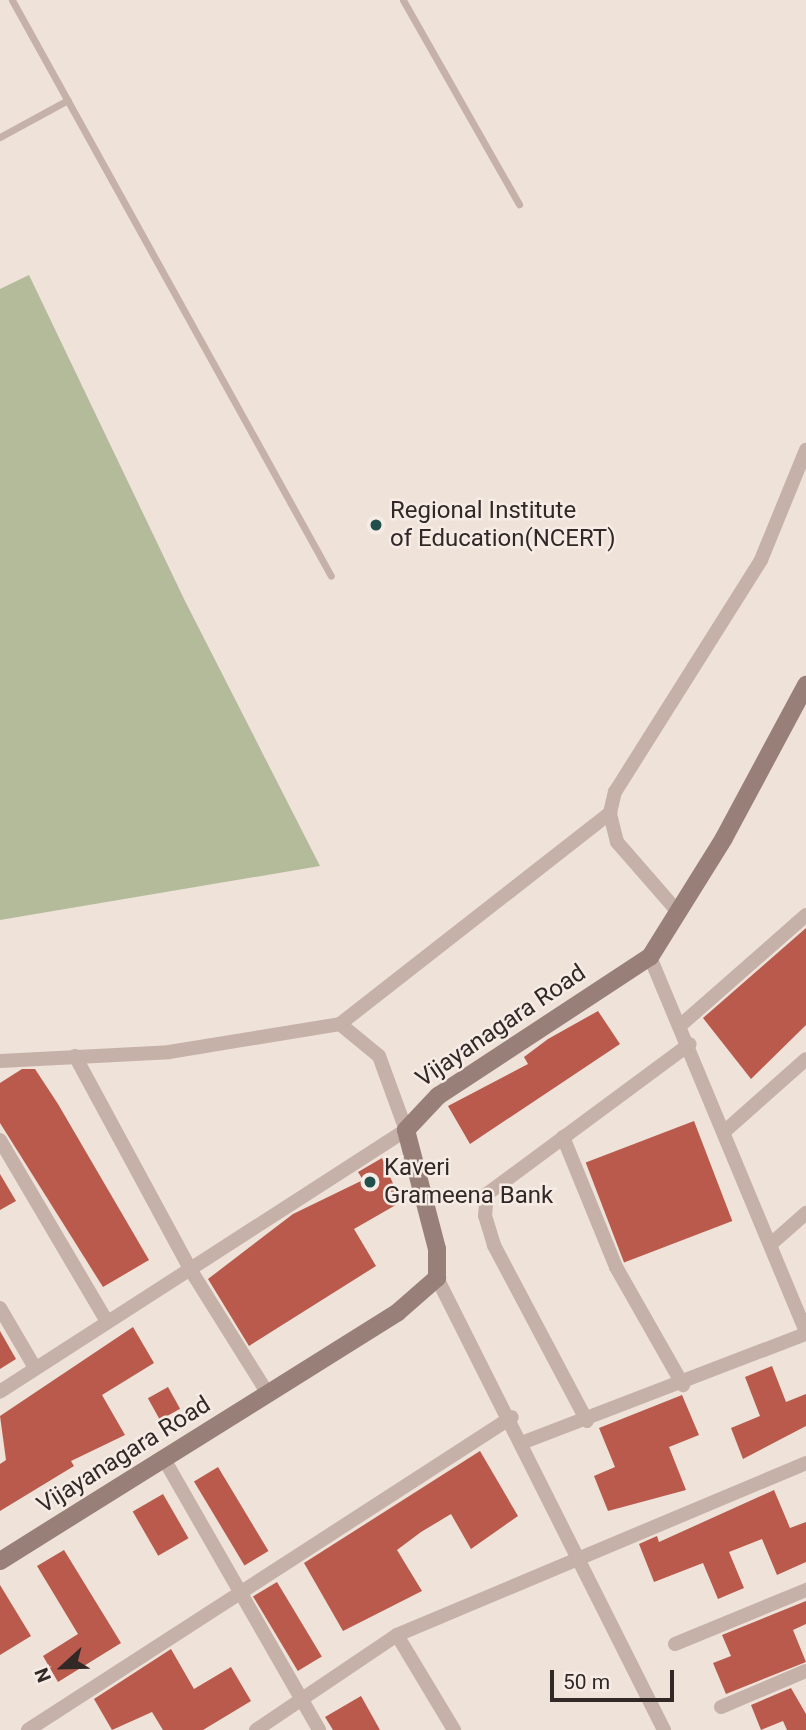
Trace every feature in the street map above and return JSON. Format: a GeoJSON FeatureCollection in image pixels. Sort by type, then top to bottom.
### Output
{"type":"FeatureCollection","features":[{"type":"Feature","properties":{"kind":"street"},"geometry":{"type":"LineString","coordinates":[[678,912],[617,842],[610,813],[615,792],[761,560],[806,450]]}},
{"type":"Feature","properties":{"kind":"street","name":"Vijayanagara Road"},"geometry":{"type":"LineString","coordinates":[[406,1130],[438,1096],[650,957],[806,685]]}},
{"type":"Feature","properties":{"kind":"street"},"geometry":{"type":"LineString","coordinates":[[0,1061],[169,1052],[340,1024],[610,813]]}},
{"type":"Feature","properties":{"kind":"street"},"geometry":{"type":"LineString","coordinates":[[681,1024],[806,915]]}},
{"type":"Feature","properties":{"kind":"street"},"geometry":{"type":"LineString","coordinates":[[524,1442],[683,1385],[806,1333],[690,1044],[650,957]]}},
{"type":"Feature","properties":{"kind":"street"},"geometry":{"type":"LineString","coordinates":[[340,1024],[379,1056],[406,1130],[437,1249],[437,1278],[512,1417],[664,1730]]}},
{"type":"Feature","properties":{"kind":"street"},"geometry":{"type":"LineString","coordinates":[[587,1421],[520,1299],[485,1216],[487,1194],[690,1044]]}},
{"type":"Feature","properties":{"kind":"street"},"geometry":{"type":"LineString","coordinates":[[75,1056],[190,1269],[268,1394]]}},
{"type":"Feature","properties":{"kind":"street"},"geometry":{"type":"LineString","coordinates":[[725,1131],[806,1059]]}},
{"type":"Feature","properties":{"kind":"street"},"geometry":{"type":"LineString","coordinates":[[0,1392],[406,1130]]}},
{"type":"Feature","properties":{"kind":"street"},"geometry":{"type":"LineString","coordinates":[[564,1137],[616,1267],[683,1385]]}},
{"type":"Feature","properties":{"kind":"street"},"geometry":{"type":"LineString","coordinates":[[0,1140],[107,1322]]}},
{"type":"Feature","properties":{"kind":"street"},"geometry":{"type":"LineString","coordinates":[[771,1244],[806,1213]]}},
{"type":"Feature","properties":{"kind":"street","name":"Vijayanagara Road"},"geometry":{"type":"LineString","coordinates":[[0,1561],[398,1312],[437,1278]]}},
{"type":"Feature","properties":{"kind":"street"},"geometry":{"type":"LineString","coordinates":[[0,1308],[35,1368]]}},
{"type":"Feature","properties":{"kind":"street"},"geometry":{"type":"LineString","coordinates":[[28,1730],[244,1594],[512,1417]]}},
{"type":"Feature","properties":{"kind":"street"},"geometry":{"type":"LineString","coordinates":[[164,1459],[244,1594],[318,1730]]}},
{"type":"Feature","properties":{"kind":"street"},"geometry":{"type":"LineString","coordinates":[[256,1730],[397,1635],[577,1554],[806,1463]]}},
{"type":"Feature","properties":{"kind":"street"},"geometry":{"type":"LineString","coordinates":[[675,1644],[806,1590]]}},
{"type":"Feature","properties":{"kind":"street"},"geometry":{"type":"LineString","coordinates":[[397,1635],[454,1730]]}},
{"type":"Feature","properties":{"kind":"street"},"geometry":{"type":"LineString","coordinates":[[721,1707],[806,1671]]}},
{"type":"Feature","properties":{"kind":"lane"},"geometry":{"type":"LineString","coordinates":[[12,0],[331,576]]}},
{"type":"Feature","properties":{"kind":"lane"},"geometry":{"type":"LineString","coordinates":[[403,0],[519,204]]}},
{"type":"Feature","properties":{"kind":"lane"},"geometry":{"type":"LineString","coordinates":[[0,137],[68,100]]}},
{"type":"Feature","properties":{"kind":"green space"},"geometry":{"type":"Polygon","coordinates":[[[29,275],[185,601],[320,866],[0,920],[0,289],[29,275]]]}},
{"type":"Feature","properties":{"kind":"building"},"geometry":{"type":"Polygon","coordinates":[[[806,928],[806,1025],[751,1079],[703,1018],[806,928]]]}},
{"type":"Feature","properties":{"kind":"building"},"geometry":{"type":"Polygon","coordinates":[[[598,1011],[620,1044],[470,1144],[448,1106],[528,1064],[524,1057],[548,1039],[598,1011]]]}},
{"type":"Feature","properties":{"kind":"building"},"geometry":{"type":"Polygon","coordinates":[[[22,1069],[35,1069],[149,1260],[103,1287],[0,1123],[0,1083],[22,1069]]]}},
{"type":"Feature","properties":{"kind":"building"},"geometry":{"type":"Polygon","coordinates":[[[694,1121],[732,1221],[624,1262],[586,1163],[694,1121]]]}},
{"type":"Feature","properties":{"kind":"building"},"geometry":{"type":"Polygon","coordinates":[[[382,1158],[401,1202],[354,1229],[376,1266],[249,1346],[208,1279],[293,1214],[363,1180],[358,1172],[382,1158]]]}},
{"type":"Feature","properties":{"kind":"building"},"geometry":{"type":"Polygon","coordinates":[[[0,1174],[16,1201],[0,1210],[0,1174]]]}},
{"type":"Feature","properties":{"kind":"building"},"geometry":{"type":"Polygon","coordinates":[[[133,1327],[154,1363],[102,1395],[125,1435],[71,1461],[74,1466],[0,1511],[0,1464],[6,1460],[0,1416],[133,1327]]]}},
{"type":"Feature","properties":{"kind":"building"},"geometry":{"type":"Polygon","coordinates":[[[0,1331],[16,1359],[0,1369],[0,1331]]]}},
{"type":"Feature","properties":{"kind":"building"},"geometry":{"type":"Polygon","coordinates":[[[772,1366],[786,1402],[806,1394],[806,1426],[743,1459],[731,1428],[760,1416],[745,1377],[772,1366]]]}},
{"type":"Feature","properties":{"kind":"building"},"geometry":{"type":"Polygon","coordinates":[[[168,1387],[180,1409],[160,1420],[148,1398],[168,1387]]]}},
{"type":"Feature","properties":{"kind":"building"},"geometry":{"type":"Polygon","coordinates":[[[682,1395],[699,1435],[669,1447],[686,1490],[608,1511],[594,1476],[615,1467],[599,1428],[682,1395]]]}},
{"type":"Feature","properties":{"kind":"building"},"geometry":{"type":"Polygon","coordinates":[[[480,1451],[518,1516],[471,1549],[451,1514],[421,1532],[397,1550],[422,1591],[343,1631],[304,1563],[480,1451]]]}},
{"type":"Feature","properties":{"kind":"building"},"geometry":{"type":"Polygon","coordinates":[[[218,1467],[268,1551],[244,1565],[194,1481],[218,1467]]]}},
{"type":"Feature","properties":{"kind":"building"},"geometry":{"type":"Polygon","coordinates":[[[774,1490],[790,1528],[806,1522],[806,1562],[777,1575],[762,1539],[729,1552],[744,1588],[718,1599],[703,1563],[654,1582],[639,1544],[657,1536],[659,1542],[774,1490]]]}},
{"type":"Feature","properties":{"kind":"building"},"geometry":{"type":"Polygon","coordinates":[[[163,1494],[188,1538],[158,1556],[133,1512],[163,1494]]]}},
{"type":"Feature","properties":{"kind":"building"},"geometry":{"type":"Polygon","coordinates":[[[64,1550],[121,1643],[58,1682],[43,1656],[78,1634],[37,1566],[64,1550]]]}},
{"type":"Feature","properties":{"kind":"building"},"geometry":{"type":"Polygon","coordinates":[[[277,1582],[322,1657],[298,1671],[253,1596],[277,1582]]]}},
{"type":"Feature","properties":{"kind":"building"},"geometry":{"type":"Polygon","coordinates":[[[0,1585],[31,1636],[0,1655],[0,1585]]]}},
{"type":"Feature","properties":{"kind":"building"},"geometry":{"type":"Polygon","coordinates":[[[806,1601],[806,1624],[793,1630],[806,1662],[726,1694],[713,1663],[731,1656],[722,1635],[806,1601]]]}},
{"type":"Feature","properties":{"kind":"building"},"geometry":{"type":"Polygon","coordinates":[[[171,1649],[194,1689],[231,1667],[251,1701],[203,1730],[163,1730],[152,1712],[112,1730],[94,1699],[171,1649]]]}},
{"type":"Feature","properties":{"kind":"building"},"geometry":{"type":"Polygon","coordinates":[[[791,1688],[806,1714],[806,1730],[787,1730],[783,1721],[761,1730],[751,1705],[791,1688]]]}},
{"type":"Feature","properties":{"kind":"building"},"geometry":{"type":"Polygon","coordinates":[[[361,1696],[380,1730],[333,1730],[325,1717],[361,1696]]]}},
{"type":"Feature","properties":{"kind":"place","name":"Regional Institute of Education(NCERT)"},"geometry":{"type":"Point","coordinates":[376,525]}},
{"type":"Feature","properties":{"kind":"place","name":"Kaveri Grameena Bank"},"geometry":{"type":"Point","coordinates":[370,1182]}}]}
